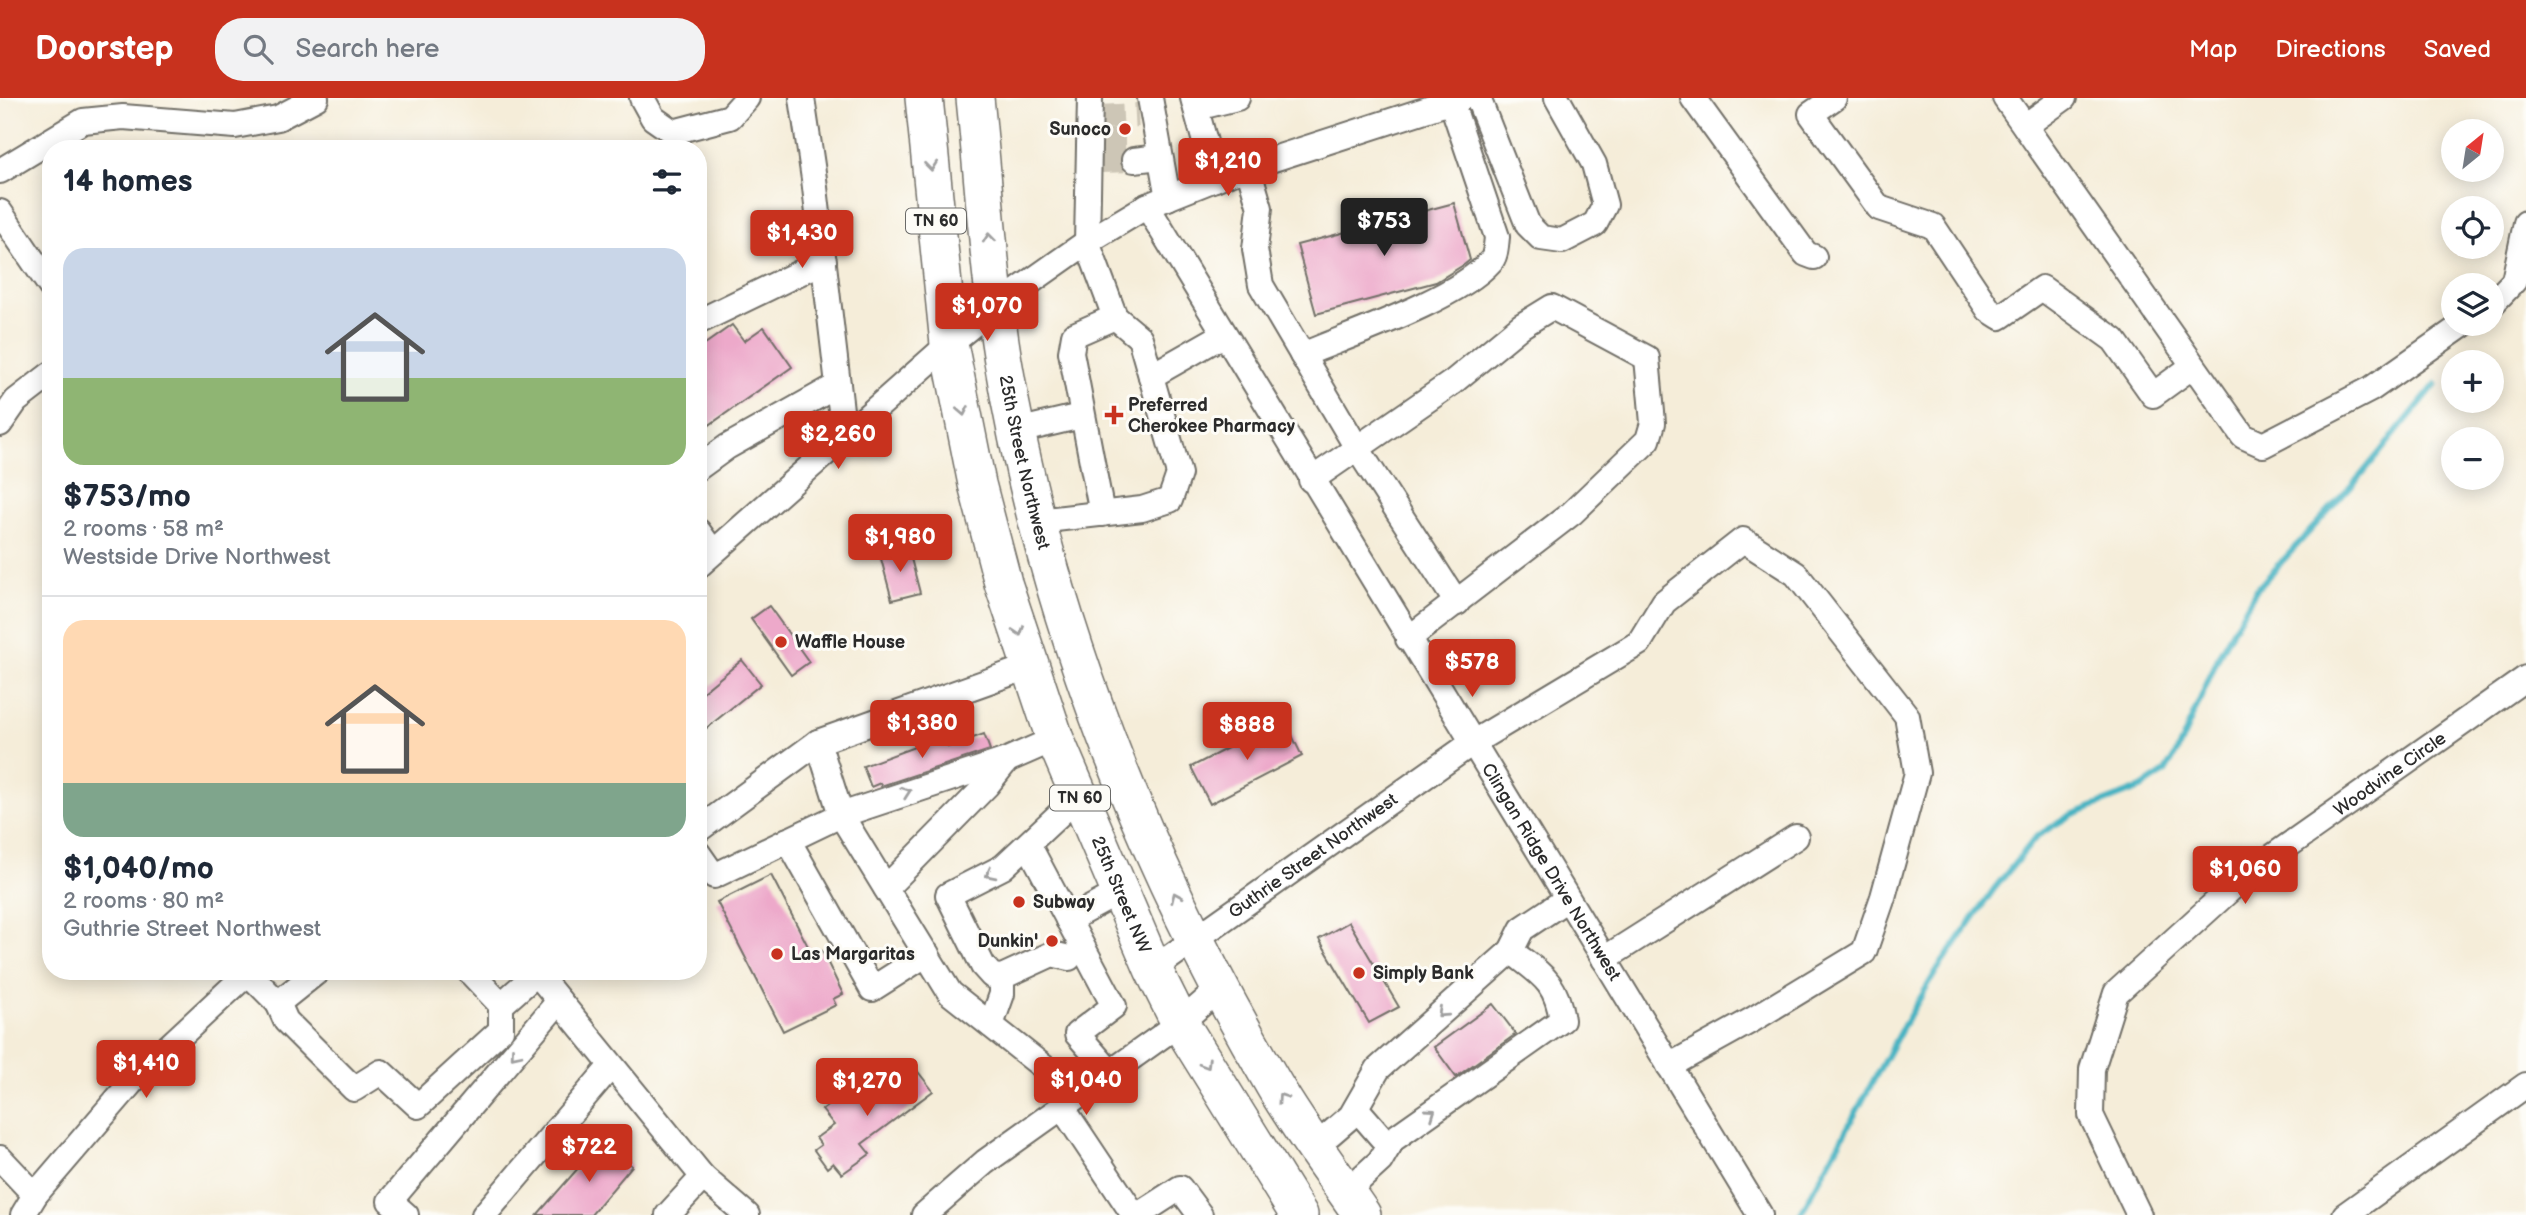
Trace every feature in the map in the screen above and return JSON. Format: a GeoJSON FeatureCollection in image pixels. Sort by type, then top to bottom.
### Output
{"type":"FeatureCollection","features":[{"type":"Feature","properties":{"kind":"highway","name":"TN 60"},"geometry":{"type":"LineString","coordinates":[[924,98],[949,344]]}},
{"type":"Feature","properties":{"kind":"highway","name":"25th Street Northwest"},"geometry":{"type":"LineString","coordinates":[[975,98],[996,306],[1017,431],[1038,521],[1090,695],[1195,939]]}},
{"type":"Feature","properties":{"kind":"highway","name":"25th Street NW"},"geometry":{"type":"LineString","coordinates":[[949,344],[977,484],[1003,583],[1055,739],[1153,969],[1180,1023],[1300,1215]]}},
{"type":"Feature","properties":{"kind":"highway","name":"TN 60"},"geometry":{"type":"LineString","coordinates":[[1195,939],[1275,1087],[1354,1203]]}},
{"type":"Feature","properties":{"kind":"street"},"geometry":{"type":"LineString","coordinates":[[51,140],[83,121],[123,117],[235,126],[278,118],[316,98]]}},
{"type":"Feature","properties":{"kind":"street"},"geometry":{"type":"LineString","coordinates":[[642,98],[653,118],[673,132],[730,117],[747,98]]}},
{"type":"Feature","properties":{"kind":"street"},"geometry":{"type":"LineString","coordinates":[[802,98],[844,436]]}},
{"type":"Feature","properties":{"kind":"street"},"geometry":{"type":"LineString","coordinates":[[1215,179],[1195,103],[1237,98]]}},
{"type":"Feature","properties":{"kind":"street"},"geometry":{"type":"LineString","coordinates":[[1478,98],[1528,225],[1541,238],[1562,241],[1595,225],[1605,205],[1594,164],[1557,98]]}},
{"type":"Feature","properties":{"kind":"street"},"geometry":{"type":"LineString","coordinates":[[1693,98],[1806,254],[1814,257]]}},
{"type":"Feature","properties":{"kind":"street"},"geometry":{"type":"LineString","coordinates":[[1834,98],[1811,114],[1873,199],[1880,208],[1933,226],[1989,310],[2000,317],[2042,288],[2114,340],[2153,394],[2193,366]]}},
{"type":"Feature","properties":{"kind":"street"},"geometry":{"type":"LineString","coordinates":[[2005,98],[2243,436],[2263,445],[2371,389],[2447,336]]}},
{"type":"Feature","properties":{"kind":"street"},"geometry":{"type":"LineString","coordinates":[[2025,126],[2064,98]]}},
{"type":"Feature","properties":{"kind":"street"},"geometry":{"type":"LineString","coordinates":[[707,558],[949,344],[996,306],[1087,242],[1157,202],[1215,179],[1457,100],[1497,237],[1493,260],[1469,281],[1393,318],[1302,355]]}},
{"type":"Feature","properties":{"kind":"street","name":"Clingan Ridge Drive Northwest"},"geometry":{"type":"LineString","coordinates":[[1147,109],[1147,149],[1157,202],[1223,335],[1760,1215]]}},
{"type":"Feature","properties":{"kind":"street"},"geometry":{"type":"LineString","coordinates":[[1038,521],[1142,509],[1170,500],[1179,474],[1140,338],[1115,317],[1087,242],[1094,134]]}},
{"type":"Feature","properties":{"kind":"street"},"geometry":{"type":"LineString","coordinates":[[0,171],[42,146]]}},
{"type":"Feature","properties":{"kind":"street"},"geometry":{"type":"LineString","coordinates":[[1248,167],[1260,208],[1255,249],[1261,285],[1357,448],[1457,603]]}},
{"type":"Feature","properties":{"kind":"street"},"geometry":{"type":"LineString","coordinates":[[0,212],[42,274]]}},
{"type":"Feature","properties":{"kind":"street"},"geometry":{"type":"LineString","coordinates":[[2504,291],[2514,281],[2526,223]]}},
{"type":"Feature","properties":{"kind":"street"},"geometry":{"type":"LineString","coordinates":[[707,318],[824,261]]}},
{"type":"Feature","properties":{"kind":"street"},"geometry":{"type":"LineString","coordinates":[[1311,480],[1453,382],[1521,326],[1552,307],[1647,358],[1653,423],[1648,440],[1572,513],[1408,639]]}},
{"type":"Feature","properties":{"kind":"street"},"geometry":{"type":"LineString","coordinates":[[1102,514],[1081,416],[1071,352],[1074,335],[1115,317]]}},
{"type":"Feature","properties":{"kind":"street"},"geometry":{"type":"LineString","coordinates":[[1151,376],[1223,335]]}},
{"type":"Feature","properties":{"kind":"street"},"geometry":{"type":"LineString","coordinates":[[0,424],[16,401],[42,381]]}},
{"type":"Feature","properties":{"kind":"street"},"geometry":{"type":"LineString","coordinates":[[707,461],[727,447],[838,385]]}},
{"type":"Feature","properties":{"kind":"street"},"geometry":{"type":"LineString","coordinates":[[1017,431],[1081,416]]}},
{"type":"Feature","properties":{"kind":"street","name":"Guthrie Street Northwest"},"geometry":{"type":"LineString","coordinates":[[1153,969],[1472,743],[1639,643],[1664,602],[1742,540],[1796,574],[1907,716],[1917,772],[1883,897],[1864,952],[1752,1020],[1669,1066]]}},
{"type":"Feature","properties":{"kind":"street"},"geometry":{"type":"LineString","coordinates":[[707,823],[818,742],[1031,666]]}},
{"type":"Feature","properties":{"kind":"street","name":"Woodvine Circle"},"geometry":{"type":"LineString","coordinates":[[2139,1215],[2091,1115],[2092,1069],[2116,993],[2245,876],[2526,678]]}},
{"type":"Feature","properties":{"kind":"street"},"geometry":{"type":"LineString","coordinates":[[707,866],[714,876],[841,815],[1007,760],[1055,739]]}},
{"type":"Feature","properties":{"kind":"street"},"geometry":{"type":"LineString","coordinates":[[818,742],[841,815],[950,993],[991,1025],[1070,1101],[1136,1215],[1180,1188],[1198,1214]]}},
{"type":"Feature","properties":{"kind":"street"},"geometry":{"type":"LineString","coordinates":[[886,888],[987,785],[1007,760]]}},
{"type":"Feature","properties":{"kind":"street"},"geometry":{"type":"LineString","coordinates":[[1002,986],[983,966],[948,895],[1003,867],[1079,796]]}},
{"type":"Feature","properties":{"kind":"street"},"geometry":{"type":"LineString","coordinates":[[1604,959],[1796,836]]}},
{"type":"Feature","properties":{"kind":"street"},"geometry":{"type":"LineString","coordinates":[[788,840],[872,989],[927,954]]}},
{"type":"Feature","properties":{"kind":"street"},"geometry":{"type":"LineString","coordinates":[[1028,845],[1068,920],[1077,954],[1114,1006],[1077,1034],[1111,1072]]}},
{"type":"Feature","properties":{"kind":"street"},"geometry":{"type":"LineString","coordinates":[[1068,920],[1120,892]]}},
{"type":"Feature","properties":{"kind":"street"},"geometry":{"type":"LineString","coordinates":[[1315,1146],[1351,1116],[1378,1069],[1511,951],[1522,929],[1567,899]]}},
{"type":"Feature","properties":{"kind":"street"},"geometry":{"type":"LineString","coordinates":[[1354,1203],[1392,1140],[1562,1020],[1559,995],[1546,979],[1511,951]]}},
{"type":"Feature","properties":{"kind":"street"},"geometry":{"type":"LineString","coordinates":[[1002,986],[1077,954]]}},
{"type":"Feature","properties":{"kind":"street"},"geometry":{"type":"LineString","coordinates":[[0,1158],[29,1205],[137,1076],[234,980]]}},
{"type":"Feature","properties":{"kind":"street"},"geometry":{"type":"LineString","coordinates":[[244,980],[278,1003],[286,1021],[354,1089],[381,1072],[418,1106],[501,1030],[501,1005],[477,980]]}},
{"type":"Feature","properties":{"kind":"street"},"geometry":{"type":"LineString","coordinates":[[278,1003],[306,980]]}},
{"type":"Feature","properties":{"kind":"street"},"geometry":{"type":"LineString","coordinates":[[501,1005],[528,980]]}},
{"type":"Feature","properties":{"kind":"street"},"geometry":{"type":"LineString","coordinates":[[542,980],[703,1177],[747,1215]]}},
{"type":"Feature","properties":{"kind":"street"},"geometry":{"type":"LineString","coordinates":[[991,1025],[1002,986]]}},
{"type":"Feature","properties":{"kind":"street"},"geometry":{"type":"LineString","coordinates":[[924,1215],[985,1162],[1180,1023],[1221,987]]}},
{"type":"Feature","properties":{"kind":"street"},"geometry":{"type":"LineString","coordinates":[[406,1215],[390,1201],[559,1001]]}},
{"type":"Feature","properties":{"kind":"street"},"geometry":{"type":"LineString","coordinates":[[484,1215],[611,1066]]}},
{"type":"Feature","properties":{"kind":"street"},"geometry":{"type":"LineString","coordinates":[[2345,1215],[2526,1085]]}},
{"type":"Feature","properties":{"kind":"street"},"geometry":{"type":"LineString","coordinates":[[1356,1108],[1389,1146]]}},
{"type":"Feature","properties":{"kind":"street"},"geometry":{"type":"LineString","coordinates":[[668,1215],[703,1177]]}},
{"type":"Feature","properties":{"kind":"building"},"geometry":{"type":"Polygon","coordinates":[[[1454,203],[1470,260],[1436,282],[1316,314],[1297,245],[1454,203]]]}},
{"type":"Feature","properties":{"kind":"building"},"geometry":{"type":"Polygon","coordinates":[[[732,325],[744,341],[764,327],[792,367],[707,427],[707,343],[732,325]]]}},
{"type":"Feature","properties":{"kind":"building"},"geometry":{"type":"Polygon","coordinates":[[[908,547],[920,593],[892,600],[880,555],[908,547]]]}},
{"type":"Feature","properties":{"kind":"building","name":"Waffle House"},"geometry":{"type":"Polygon","coordinates":[[[769,606],[809,662],[791,675],[751,619],[769,606]]]}},
{"type":"Feature","properties":{"kind":"building"},"geometry":{"type":"Polygon","coordinates":[[[742,660],[761,684],[707,728],[707,689],[742,660]]]}},
{"type":"Feature","properties":{"kind":"building"},"geometry":{"type":"Polygon","coordinates":[[[1284,719],[1302,756],[1210,804],[1191,767],[1284,719]]]}},
{"type":"Feature","properties":{"kind":"building"},"geometry":{"type":"Polygon","coordinates":[[[984,734],[990,750],[881,786],[880,783],[871,787],[863,766],[944,736],[948,747],[984,734]]]}},
{"type":"Feature","properties":{"kind":"building","name":"Las Margaritas"},"geometry":{"type":"Polygon","coordinates":[[[771,875],[813,956],[822,951],[843,994],[833,999],[836,1005],[783,1031],[717,902],[771,875]]]}},
{"type":"Feature","properties":{"kind":"building","name":"Simply Bank"},"geometry":{"type":"Polygon","coordinates":[[[1349,922],[1399,1007],[1369,1023],[1319,939],[1349,922]]]}},
{"type":"Feature","properties":{"kind":"building"},"geometry":{"type":"Polygon","coordinates":[[[1493,1004],[1516,1034],[1456,1077],[1434,1047],[1493,1004]]]}},
{"type":"Feature","properties":{"kind":"building"},"geometry":{"type":"Polygon","coordinates":[[[912,1064],[933,1091],[862,1144],[870,1154],[842,1174],[833,1163],[827,1168],[814,1150],[821,1145],[816,1138],[834,1125],[822,1110],[852,1087],[862,1101],[912,1064]]]}},
{"type":"Feature","properties":{"kind":"building"},"geometry":{"type":"Polygon","coordinates":[[[601,1142],[632,1166],[591,1215],[537,1215],[601,1142]]]}},
{"type":"Feature","properties":{"kind":"waterway"},"geometry":{"type":"LineString","coordinates":[[1800,1215],[1901,1030],[1937,970],[1994,889],[2037,836],[2071,815],[2141,788],[2165,772],[2177,752],[2222,649],[2256,590],[2362,474],[2436,384]]}},
{"type":"Feature","properties":{"kind":"tunnel"},"geometry":{"type":"LineString","coordinates":[[1099,117],[1138,115]]}},
{"type":"Feature","properties":{"kind":"tunnel"},"geometry":{"type":"LineString","coordinates":[[1101,141],[1137,140]]}},
{"type":"Feature","properties":{"kind":"tunnel"},"geometry":{"type":"LineString","coordinates":[[1100,161],[1134,160]]}},
{"type":"Feature","properties":{"kind":"place","name":"Sunoco"},"geometry":{"type":"Point","coordinates":[1125,129]}},
{"type":"Feature","properties":{"kind":"place","name":"Preferred Cherokee Pharmacy"},"geometry":{"type":"Point","coordinates":[1114,415]}},
{"type":"Feature","properties":{"kind":"place","name":"Waffle House"},"geometry":{"type":"Point","coordinates":[781,642]}},
{"type":"Feature","properties":{"kind":"place","name":"Subway"},"geometry":{"type":"Point","coordinates":[1019,902]}},
{"type":"Feature","properties":{"kind":"place","name":"Dunkin'"},"geometry":{"type":"Point","coordinates":[1052,941]}},
{"type":"Feature","properties":{"kind":"place","name":"Las Margaritas"},"geometry":{"type":"Point","coordinates":[777,954]}},
{"type":"Feature","properties":{"kind":"place","name":"Simply Bank"},"geometry":{"type":"Point","coordinates":[1359,973]}}]}
